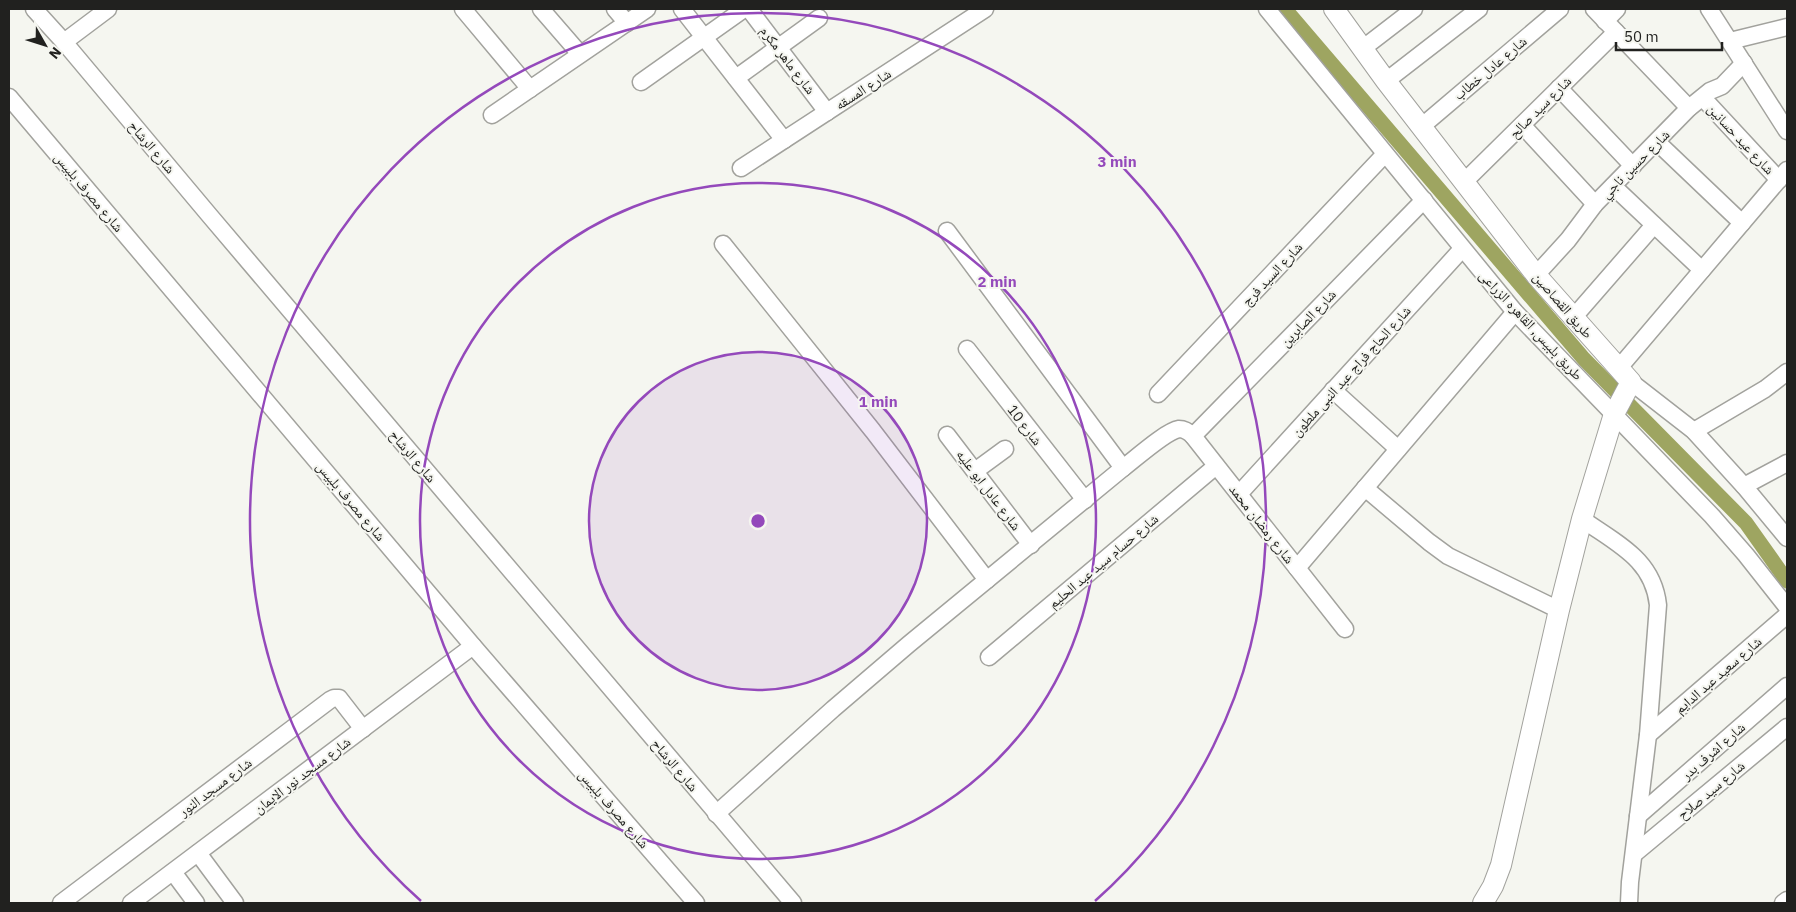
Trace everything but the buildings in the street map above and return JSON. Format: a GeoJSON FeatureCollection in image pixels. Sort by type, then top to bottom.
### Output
{"type":"FeatureCollection","features":[{"type":"Feature","properties":{"kind":"street","name":"شارع الرشاح"},"geometry":{"type":"LineString","coordinates":[[34,9],[64,42],[793,903]]}},
{"type":"Feature","properties":{"kind":"street"},"geometry":{"type":"LineString","coordinates":[[64,42],[108,9]]}},
{"type":"Feature","properties":{"kind":"street"},"geometry":{"type":"LineString","coordinates":[[463,9],[530,89]]}},
{"type":"Feature","properties":{"kind":"street"},"geometry":{"type":"LineString","coordinates":[[541,9],[580,54]]}},
{"type":"Feature","properties":{"kind":"street"},"geometry":{"type":"LineString","coordinates":[[615,9],[627,23]]}},
{"type":"Feature","properties":{"kind":"street"},"geometry":{"type":"LineString","coordinates":[[492,115],[647,9]]}},
{"type":"Feature","properties":{"kind":"street"},"geometry":{"type":"LineString","coordinates":[[682,9],[784,140]]}},
{"type":"Feature","properties":{"kind":"street","name":"شارع المسقه"},"geometry":{"type":"LineString","coordinates":[[741,168],[985,9]]}},
{"type":"Feature","properties":{"kind":"street","name":"طريق بلبيس, القاهره الزراعى"},"geometry":{"type":"LineString","coordinates":[[1268,9],[1515,312],[1616,411],[1712,516],[1787,607]]}},
{"type":"Feature","properties":{"kind":"street","name":"طريق القصاصين"},"geometry":{"type":"LineString","coordinates":[[1334,9],[1386,81],[1536,275],[1626,379],[1694,431],[1744,486],[1787,538]]}},
{"type":"Feature","properties":{"kind":"street"},"geometry":{"type":"LineString","coordinates":[[1362,49],[1414,9]]}},
{"type":"Feature","properties":{"kind":"street"},"geometry":{"type":"LineString","coordinates":[[1386,81],[1479,9]]}},
{"type":"Feature","properties":{"kind":"street","name":"شارع عادل خطاب"},"geometry":{"type":"LineString","coordinates":[[1421,126],[1560,9]]}},
{"type":"Feature","properties":{"kind":"street","name":"شارع سيد صالح"},"geometry":{"type":"LineString","coordinates":[[1464,182],[1559,88],[1605,21],[1617,9]]}},
{"type":"Feature","properties":{"kind":"street"},"geometry":{"type":"LineString","coordinates":[[1709,9],[1787,131]]}},
{"type":"Feature","properties":{"kind":"street"},"geometry":{"type":"LineString","coordinates":[[641,82],[741,10]]}},
{"type":"Feature","properties":{"kind":"street","name":"شارع ماهر مكرم"},"geometry":{"type":"LineString","coordinates":[[741,10],[778,48],[827,112]]}},
{"type":"Feature","properties":{"kind":"street"},"geometry":{"type":"LineString","coordinates":[[736,78],[819,18]]}},
{"type":"Feature","properties":{"kind":"street"},"geometry":{"type":"LineString","coordinates":[[1605,21],[1689,108]]}},
{"type":"Feature","properties":{"kind":"street"},"geometry":{"type":"LineString","coordinates":[[1730,41],[1787,27]]}},
{"type":"Feature","properties":{"kind":"street","name":"شارع حسين ناجي"},"geometry":{"type":"LineString","coordinates":[[1536,275],[1580,227],[1595,204],[1689,108],[1710,91],[1722,86],[1744,63]]}},
{"type":"Feature","properties":{"kind":"street"},"geometry":{"type":"LineString","coordinates":[[1559,88],[1633,166]]}},
{"type":"Feature","properties":{"kind":"street","name":"شارع مصرف بلبيس"},"geometry":{"type":"LineString","coordinates":[[9,97],[472,646],[696,903]]}},
{"type":"Feature","properties":{"kind":"street","name":"شارع عيد حسانين"},"geometry":{"type":"LineString","coordinates":[[1703,98],[1783,175]]}},
{"type":"Feature","properties":{"kind":"street"},"geometry":{"type":"LineString","coordinates":[[1522,125],[1595,204]]}},
{"type":"Feature","properties":{"kind":"street"},"geometry":{"type":"LineString","coordinates":[[1657,142],[1742,223]]}},
{"type":"Feature","properties":{"kind":"street","name":"شارع السيد فرج"},"geometry":{"type":"LineString","coordinates":[[1158,394],[1385,154]]}},
{"type":"Feature","properties":{"kind":"street"},"geometry":{"type":"LineString","coordinates":[[1483,903],[1493,886],[1501,865],[1559,610],[1582,519],[1626,379],[1702,270],[1783,175]]}},
{"type":"Feature","properties":{"kind":"street"},"geometry":{"type":"LineString","coordinates":[[1613,186],[1702,270]]}},
{"type":"Feature","properties":{"kind":"street","name":"شارع الصابرين"},"geometry":{"type":"LineString","coordinates":[[1193,436],[1424,200]]}},
{"type":"Feature","properties":{"kind":"street"},"geometry":{"type":"LineString","coordinates":[[1573,318],[1654,225]]}},
{"type":"Feature","properties":{"kind":"street"},"geometry":{"type":"LineString","coordinates":[[947,231],[1124,468]]}},
{"type":"Feature","properties":{"kind":"street"},"geometry":{"type":"LineString","coordinates":[[723,244],[873,431],[987,580]]}},
{"type":"Feature","properties":{"kind":"street","name":"شارع الحاج فراج عبد النبى ملطون"},"geometry":{"type":"LineString","coordinates":[[1239,494],[1462,248]]}},
{"type":"Feature","properties":{"kind":"street"},"geometry":{"type":"LineString","coordinates":[[1297,568],[1515,312]]}},
{"type":"Feature","properties":{"kind":"street","name":"شارع 10"},"geometry":{"type":"LineString","coordinates":[[966,349],[1085,500]]}},
{"type":"Feature","properties":{"kind":"street"},"geometry":{"type":"LineString","coordinates":[[1694,431],[1765,389],[1787,372]]}},
{"type":"Feature","properties":{"kind":"street"},"geometry":{"type":"LineString","coordinates":[[1334,390],[1398,449]]}},
{"type":"Feature","properties":{"kind":"street"},"geometry":{"type":"LineString","coordinates":[[716,814],[909,644],[1156,442],[1174,431],[1186,430],[1193,436]]}},
{"type":"Feature","properties":{"kind":"street","name":"شارع عادل ابو عليه"},"geometry":{"type":"LineString","coordinates":[[947,435],[1031,545]]}},
{"type":"Feature","properties":{"kind":"street","name":"شارع رمضان محمد"},"geometry":{"type":"LineString","coordinates":[[1193,436],[1345,629]]}},
{"type":"Feature","properties":{"kind":"street"},"geometry":{"type":"LineString","coordinates":[[975,471],[1005,448]]}},
{"type":"Feature","properties":{"kind":"street"},"geometry":{"type":"LineString","coordinates":[[1744,486],[1787,463]]}},
{"type":"Feature","properties":{"kind":"street","name":"شارع حسام سيد عبد الحليم"},"geometry":{"type":"LineString","coordinates":[[989,656],[1216,466]]}},
{"type":"Feature","properties":{"kind":"street"},"geometry":{"type":"LineString","coordinates":[[1365,488],[1448,556],[1559,610]]}},
{"type":"Feature","properties":{"kind":"street"},"geometry":{"type":"LineString","coordinates":[[1582,519],[1636,558],[1652,579],[1657,592],[1658,605],[1648,735],[1628,894],[1629,903]]}},
{"type":"Feature","properties":{"kind":"street","name":"شارع سعيد عبد الدايم"},"geometry":{"type":"LineString","coordinates":[[1648,735],[1787,615]]}},
{"type":"Feature","properties":{"kind":"street","name":"شارع مسجد نور الايمان"},"geometry":{"type":"LineString","coordinates":[[133,903],[472,646]]}},
{"type":"Feature","properties":{"kind":"street","name":"شارع اشرف بدر"},"geometry":{"type":"LineString","coordinates":[[1638,816],[1787,686]]}},
{"type":"Feature","properties":{"kind":"street","name":"شارع مسجد النور"},"geometry":{"type":"LineString","coordinates":[[68,901],[330,700],[339,698],[363,729]]}},
{"type":"Feature","properties":{"kind":"street","name":"شارع سيد صلاح"},"geometry":{"type":"LineString","coordinates":[[1634,854],[1787,726]]}},
{"type":"Feature","properties":{"kind":"street"},"geometry":{"type":"LineString","coordinates":[[198,853],[235,903]]}},
{"type":"Feature","properties":{"kind":"street"},"geometry":{"type":"LineString","coordinates":[[172,872],[196,903]]}},
{"type":"Feature","properties":{"kind":"street"},"geometry":{"type":"LineString","coordinates":[[1784,903],[1787,900]]}},
{"type":"Feature","properties":{"kind":"waterway"},"geometry":{"type":"LineString","coordinates":[[1285,9],[1584,359],[1746,523],[1787,581]]}}]}
